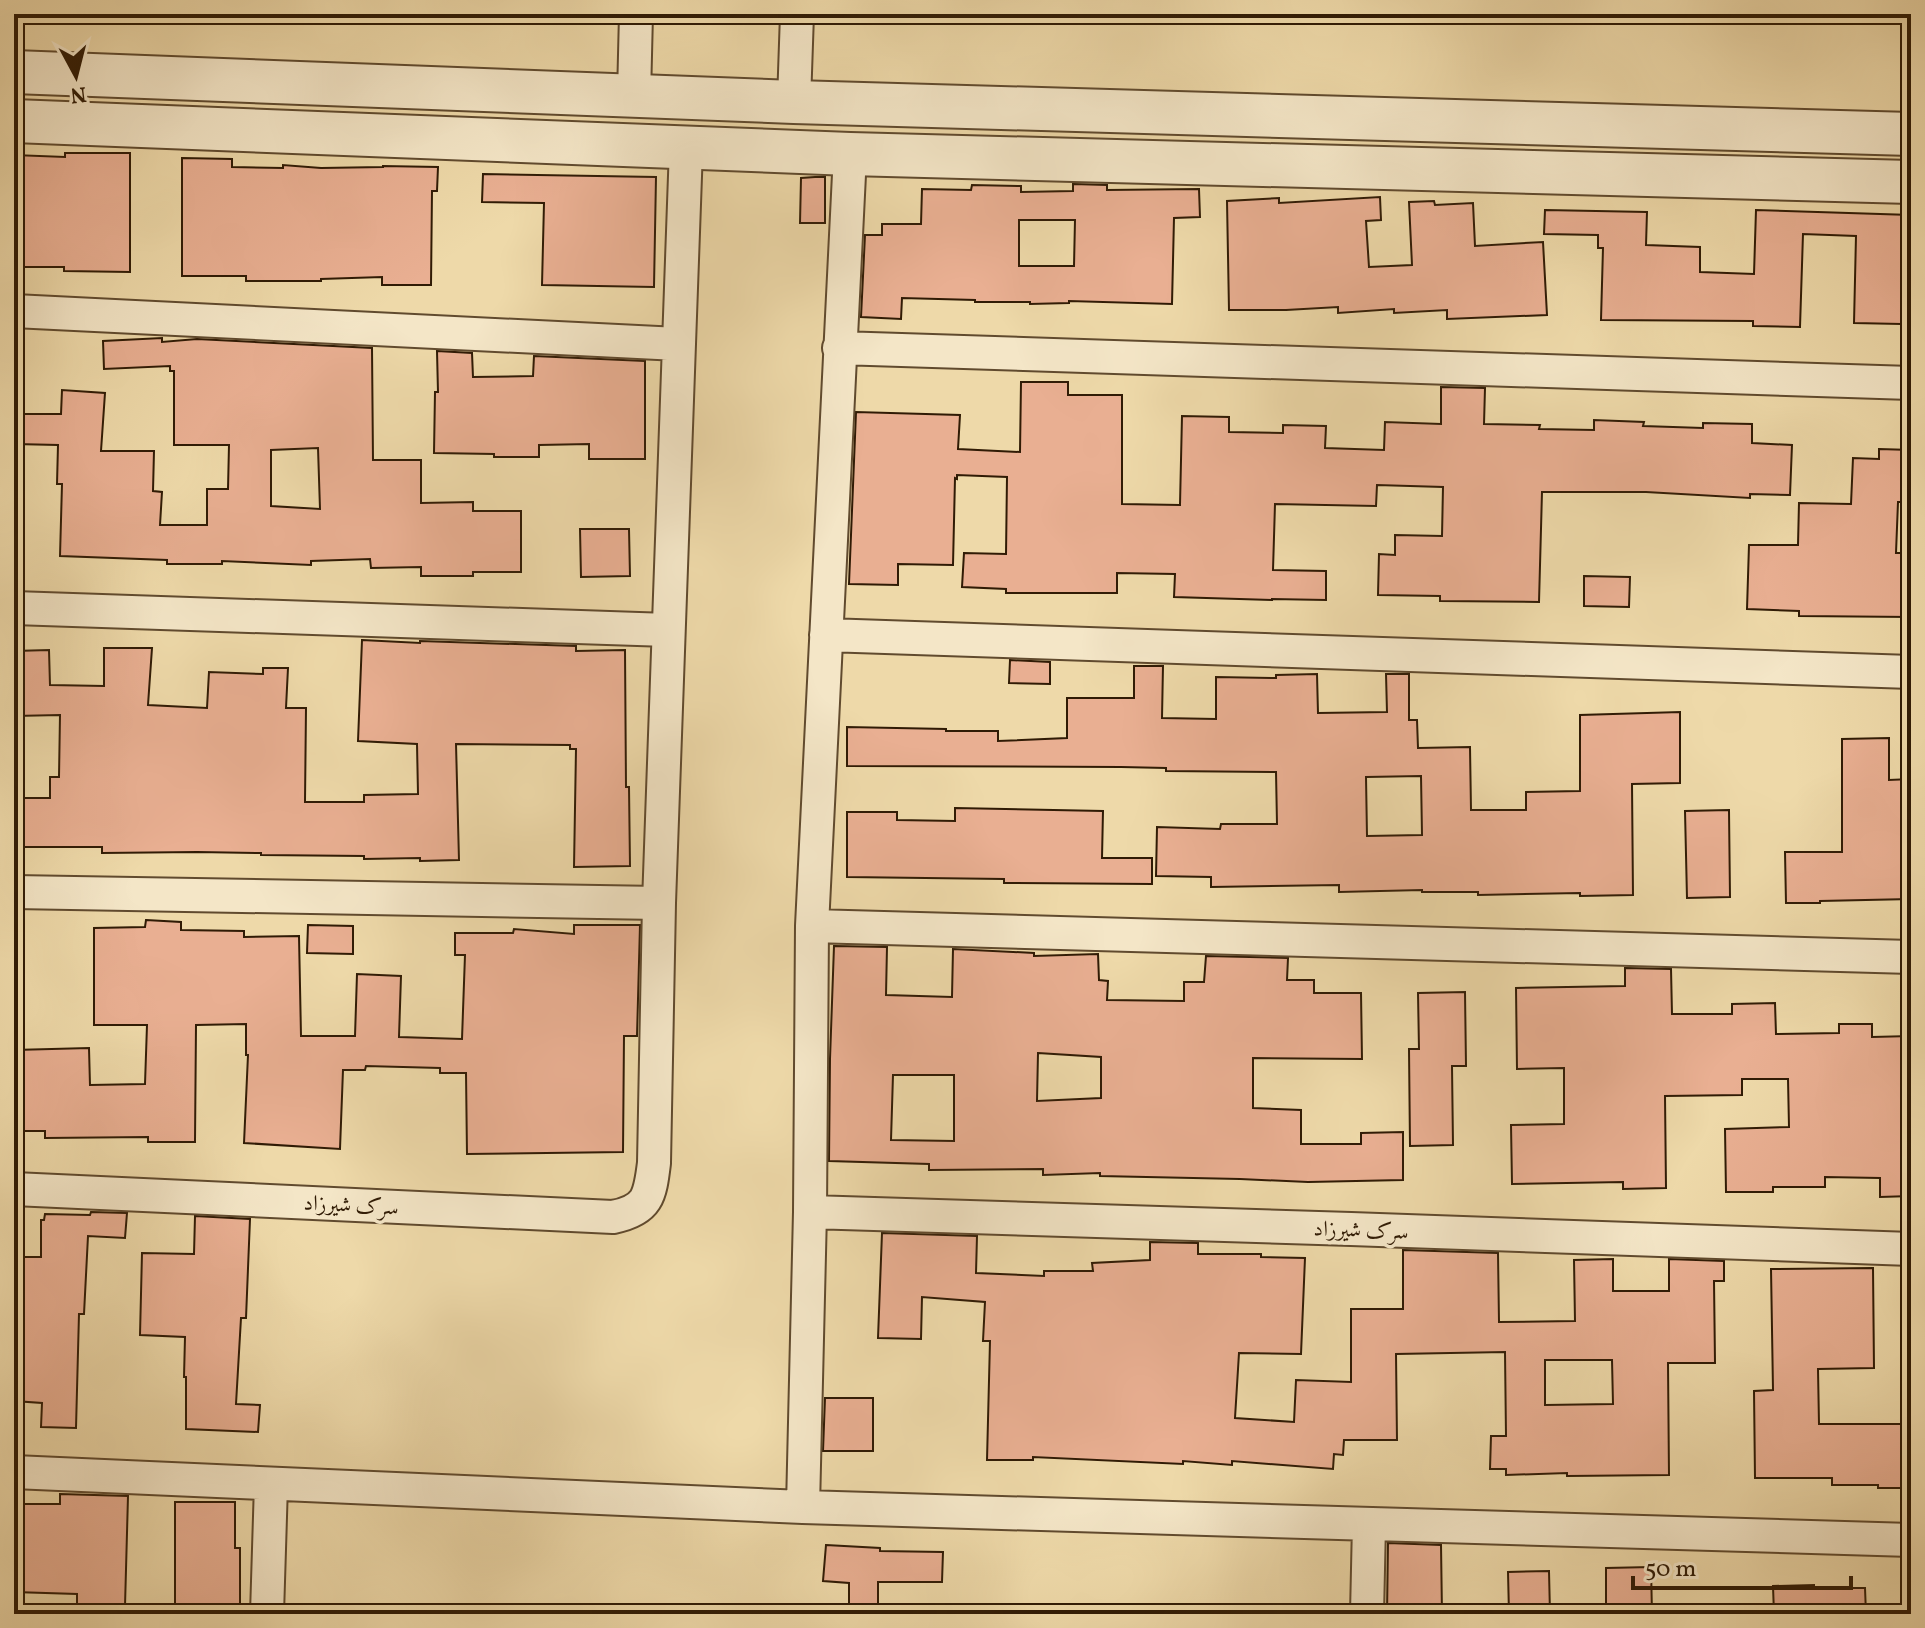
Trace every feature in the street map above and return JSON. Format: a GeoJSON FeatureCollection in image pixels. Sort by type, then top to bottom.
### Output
{"type":"FeatureCollection","features":[{"type":"Feature","properties":{"kind":"street"},"geometry":{"type":"LineString","coordinates":[[634,96],[636,14]]}},
{"type":"Feature","properties":{"kind":"street"},"geometry":{"type":"LineString","coordinates":[[794,102],[797,14]]}},
{"type":"Feature","properties":{"kind":"street"},"geometry":{"type":"LineString","coordinates":[[14,72],[794,102],[1911,134]]}},
{"type":"Feature","properties":{"kind":"street"},"geometry":{"type":"LineString","coordinates":[[916,156],[917,106]]}},
{"type":"Feature","properties":{"kind":"street"},"geometry":{"type":"LineString","coordinates":[[14,121],[850,154],[1911,182]]}},
{"type":"Feature","properties":{"kind":"street","name":"سرک شیرزاد"},"geometry":{"type":"LineString","coordinates":[[14,1189],[613,1217],[631,1213],[644,1202],[651,1185],[654,1163],[659,903],[686,148]]}},
{"type":"Feature","properties":{"kind":"street"},"geometry":{"type":"LineString","coordinates":[[803,1507],[810,1212],[812,926],[850,154]]}},
{"type":"Feature","properties":{"kind":"street"},"geometry":{"type":"LineString","coordinates":[[14,311],[678,344]]}},
{"type":"Feature","properties":{"kind":"street"},"geometry":{"type":"LineString","coordinates":[[839,348],[1911,383]]}},
{"type":"Feature","properties":{"kind":"street"},"geometry":{"type":"LineString","coordinates":[[14,608],[668,630]]}},
{"type":"Feature","properties":{"kind":"street"},"geometry":{"type":"LineString","coordinates":[[826,635],[1911,672]]}},
{"type":"Feature","properties":{"kind":"street"},"geometry":{"type":"LineString","coordinates":[[14,892],[659,903]]}},
{"type":"Feature","properties":{"kind":"street"},"geometry":{"type":"LineString","coordinates":[[812,926],[1911,957]]}},
{"type":"Feature","properties":{"kind":"street","name":"سرک شیرزاد"},"geometry":{"type":"LineString","coordinates":[[810,1212],[1911,1249]]}},
{"type":"Feature","properties":{"kind":"street"},"geometry":{"type":"LineString","coordinates":[[14,1472],[803,1507],[1911,1540]]}},
{"type":"Feature","properties":{"kind":"street"},"geometry":{"type":"LineString","coordinates":[[267,1614],[271,1484]]}},
{"type":"Feature","properties":{"kind":"street"},"geometry":{"type":"LineString","coordinates":[[1367,1614],[1369,1524]]}},
{"type":"Feature","properties":{"kind":"building"},"geometry":{"type":"Polygon","coordinates":[[[65,153],[130,153],[130,272],[14,267],[14,155],[65,157],[65,153]]]}},
{"type":"Feature","properties":{"kind":"building"},"geometry":{"type":"Polygon","coordinates":[[[182,158],[232,159],[232,167],[438,167],[437,191],[432,191],[431,285],[382,285],[382,277],[246,281],[246,276],[182,276],[182,158]]]}},
{"type":"Feature","properties":{"kind":"building"},"geometry":{"type":"Polygon","coordinates":[[[483,174],[656,177],[654,287],[542,285],[544,203],[482,202],[483,174]]]}},
{"type":"Feature","properties":{"kind":"building"},"geometry":{"type":"Polygon","coordinates":[[[825,177],[825,223],[800,223],[801,178],[825,177]]]}},
{"type":"Feature","properties":{"kind":"building"},"geometry":{"type":"Polygon","coordinates":[[[1073,184],[1107,185],[1107,190],[1199,189],[1200,217],[1174,218],[1172,304],[1069,301],[1030,304],[902,298],[901,319],[861,317],[865,235],[882,235],[882,224],[921,224],[922,189],[971,190],[972,185],[1021,186],[1021,192],[1073,191],[1073,184]],[[1019,220],[1019,266],[1074,266],[1075,220],[1019,220]]]}},
{"type":"Feature","properties":{"kind":"building"},"geometry":{"type":"Polygon","coordinates":[[[1380,197],[1381,220],[1366,221],[1369,267],[1412,265],[1409,202],[1434,201],[1435,205],[1473,203],[1475,246],[1543,242],[1547,315],[1447,319],[1447,310],[1394,313],[1394,309],[1338,313],[1338,307],[1229,310],[1227,201],[1279,198],[1279,203],[1380,197]]]}},
{"type":"Feature","properties":{"kind":"building"},"geometry":{"type":"Polygon","coordinates":[[[1545,210],[1647,212],[1646,245],[1700,247],[1700,272],[1754,274],[1756,210],[1911,215],[1911,245],[1904,245],[1901,324],[1854,323],[1856,236],[1803,234],[1800,327],[1753,326],[1753,321],[1601,320],[1603,248],[1598,248],[1598,235],[1544,234],[1545,210]]]}},
{"type":"Feature","properties":{"kind":"building"},"geometry":{"type":"Polygon","coordinates":[[[162,338],[162,342],[197,339],[372,348],[373,460],[421,460],[421,503],[473,502],[473,511],[521,511],[521,572],[421,576],[421,567],[371,568],[370,559],[311,561],[311,565],[222,561],[222,564],[167,564],[167,560],[60,556],[62,484],[57,484],[58,445],[15,444],[16,414],[61,414],[62,390],[105,393],[101,451],[154,451],[153,491],[162,492],[160,525],[207,525],[207,489],[228,489],[229,445],[174,445],[174,371],[170,371],[170,366],[104,369],[103,341],[162,338]],[[318,448],[271,450],[271,506],[320,509],[318,448]]]}},
{"type":"Feature","properties":{"kind":"building"},"geometry":{"type":"Polygon","coordinates":[[[437,351],[472,353],[473,377],[533,376],[534,356],[645,361],[645,459],[589,459],[589,444],[539,445],[539,457],[434,453],[437,351]]]}},
{"type":"Feature","properties":{"kind":"building"},"geometry":{"type":"Polygon","coordinates":[[[1021,382],[1068,382],[1068,395],[1122,395],[1122,504],[1180,505],[1182,416],[1229,417],[1229,432],[1283,433],[1283,425],[1326,426],[1325,448],[1384,450],[1385,422],[1441,424],[1441,387],[1485,388],[1484,424],[1594,430],[1594,420],[1703,428],[1703,423],[1752,424],[1752,443],[1792,445],[1790,495],[1750,494],[1750,498],[1646,492],[1542,492],[1539,602],[1440,601],[1440,596],[1378,595],[1379,554],[1395,555],[1395,535],[1442,536],[1443,487],[1377,485],[1376,506],[1275,504],[1273,570],[1326,571],[1326,600],[1272,600],[1174,597],[1175,574],[1117,573],[1117,593],[1006,593],[1006,589],[962,587],[964,553],[1006,554],[1007,477],[957,475],[953,565],[898,564],[898,585],[849,584],[856,412],[960,415],[958,449],[1020,452],[1021,382]]]}},
{"type":"Feature","properties":{"kind":"building"},"geometry":{"type":"Polygon","coordinates":[[[1879,449],[1911,450],[1911,502],[1898,502],[1896,553],[1911,553],[1911,617],[1799,616],[1799,611],[1747,609],[1749,545],[1798,545],[1799,503],[1851,504],[1853,458],[1879,459],[1879,449]]]}},
{"type":"Feature","properties":{"kind":"building"},"geometry":{"type":"Polygon","coordinates":[[[580,529],[629,529],[630,576],[581,577],[580,529]]]}},
{"type":"Feature","properties":{"kind":"building"},"geometry":{"type":"Polygon","coordinates":[[[1584,576],[1630,577],[1629,607],[1584,606],[1584,576]]]}},
{"type":"Feature","properties":{"kind":"building"},"geometry":{"type":"Polygon","coordinates":[[[362,640],[576,646],[576,651],[625,650],[630,866],[574,867],[576,749],[570,749],[570,745],[456,744],[459,860],[261,853],[102,853],[102,847],[14,847],[14,798],[50,798],[50,777],[59,777],[60,715],[14,716],[14,651],[49,650],[50,685],[104,686],[104,648],[152,648],[148,705],[207,708],[209,672],[263,674],[263,668],[288,668],[286,708],[306,708],[305,802],[364,802],[364,795],[418,794],[417,744],[358,741],[362,640]]]}},
{"type":"Feature","properties":{"kind":"building"},"geometry":{"type":"Polygon","coordinates":[[[1010,660],[1050,662],[1050,684],[1009,683],[1010,660]]]}},
{"type":"Feature","properties":{"kind":"building"},"geometry":{"type":"Polygon","coordinates":[[[1134,666],[1163,666],[1162,718],[1216,719],[1216,677],[1276,678],[1276,675],[1317,674],[1318,713],[1387,712],[1386,674],[1409,674],[1409,720],[1417,720],[1418,748],[1470,747],[1471,810],[1526,810],[1526,792],[1580,791],[1580,715],[1680,712],[1680,783],[1632,784],[1633,895],[1478,895],[1478,892],[1422,890],[1339,892],[1339,885],[1211,887],[1211,877],[1156,876],[1157,827],[1220,829],[1221,824],[1277,824],[1276,772],[1166,771],[1166,768],[1121,767],[847,766],[847,727],[998,731],[998,741],[1067,738],[1067,698],[1134,698],[1134,666]],[[1421,776],[1366,777],[1367,836],[1422,835],[1421,776]]]}},
{"type":"Feature","properties":{"kind":"building"},"geometry":{"type":"Polygon","coordinates":[[[1889,738],[1889,780],[1911,779],[1911,899],[1786,903],[1785,852],[1842,852],[1842,739],[1889,738]]]}},
{"type":"Feature","properties":{"kind":"building"},"geometry":{"type":"Polygon","coordinates":[[[955,808],[1103,811],[1102,858],[1152,858],[1152,884],[847,877],[847,812],[897,812],[897,820],[955,821],[955,808]]]}},
{"type":"Feature","properties":{"kind":"building"},"geometry":{"type":"Polygon","coordinates":[[[1729,810],[1730,897],[1687,898],[1685,811],[1729,810]]]}},
{"type":"Feature","properties":{"kind":"building"},"geometry":{"type":"Polygon","coordinates":[[[146,920],[181,922],[181,930],[244,931],[244,937],[299,936],[301,1036],[355,1036],[357,974],[401,976],[399,1037],[462,1039],[465,955],[455,955],[455,933],[513,933],[514,929],[574,934],[574,925],[640,925],[637,1036],[624,1036],[623,1152],[467,1154],[466,1073],[440,1073],[440,1068],[366,1066],[365,1070],[343,1070],[340,1149],[244,1143],[248,1055],[246,1024],[196,1025],[195,1142],[148,1142],[148,1137],[45,1138],[45,1131],[14,1131],[14,1050],[89,1048],[90,1085],[145,1084],[147,1025],[94,1025],[94,928],[145,927],[146,920]]]}},
{"type":"Feature","properties":{"kind":"building"},"geometry":{"type":"Polygon","coordinates":[[[308,925],[353,926],[353,954],[307,953],[308,925]]]}},
{"type":"Feature","properties":{"kind":"building"},"geometry":{"type":"Polygon","coordinates":[[[834,946],[887,947],[886,995],[952,997],[953,949],[1034,953],[1034,956],[1098,954],[1099,980],[1108,981],[1107,1000],[1184,1001],[1184,982],[1204,982],[1206,956],[1288,958],[1287,980],[1314,980],[1314,993],[1361,993],[1362,1059],[1253,1058],[1253,1108],[1301,1110],[1301,1144],[1361,1144],[1361,1133],[1403,1132],[1403,1180],[1308,1182],[1100,1176],[1100,1173],[1043,1175],[1043,1169],[929,1170],[929,1164],[829,1161],[834,946]],[[1038,1053],[1037,1101],[1101,1098],[1101,1057],[1038,1053]],[[893,1075],[891,1140],[954,1141],[954,1075],[893,1075]]]}},
{"type":"Feature","properties":{"kind":"building"},"geometry":{"type":"Polygon","coordinates":[[[1625,968],[1671,969],[1672,1014],[1732,1014],[1732,1004],[1775,1003],[1776,1034],[1839,1033],[1839,1024],[1872,1024],[1872,1037],[1911,1036],[1911,1196],[1880,1197],[1880,1178],[1825,1177],[1825,1187],[1773,1187],[1773,1192],[1726,1192],[1725,1129],[1789,1127],[1788,1079],[1742,1079],[1742,1095],[1665,1096],[1666,1188],[1623,1189],[1623,1182],[1512,1184],[1511,1125],[1564,1124],[1564,1068],[1517,1069],[1516,988],[1625,986],[1625,968]]]}},
{"type":"Feature","properties":{"kind":"building"},"geometry":{"type":"Polygon","coordinates":[[[1465,992],[1466,1066],[1452,1066],[1453,1145],[1410,1146],[1409,1049],[1419,1049],[1418,993],[1465,992]]]}},
{"type":"Feature","properties":{"kind":"building"},"geometry":{"type":"Polygon","coordinates":[[[91,1212],[127,1213],[125,1238],[88,1236],[84,1314],[79,1314],[76,1428],[41,1427],[42,1403],[14,1401],[14,1257],[41,1257],[41,1220],[44,1220],[45,1214],[90,1215],[91,1212]]]}},
{"type":"Feature","properties":{"kind":"building"},"geometry":{"type":"Polygon","coordinates":[[[195,1216],[250,1219],[246,1318],[241,1318],[236,1404],[260,1405],[258,1432],[186,1429],[185,1337],[140,1335],[142,1253],[194,1254],[195,1216]]]}},
{"type":"Feature","properties":{"kind":"building"},"geometry":{"type":"Polygon","coordinates":[[[882,1233],[977,1236],[976,1273],[1044,1276],[1044,1271],[1093,1271],[1092,1263],[1150,1260],[1150,1242],[1198,1243],[1198,1254],[1305,1258],[1301,1354],[1239,1353],[1235,1418],[1294,1422],[1296,1380],[1351,1382],[1351,1309],[1403,1309],[1403,1250],[1498,1253],[1499,1322],[1575,1321],[1574,1260],[1613,1259],[1613,1291],[1669,1291],[1669,1259],[1724,1261],[1724,1281],[1714,1281],[1715,1363],[1668,1363],[1669,1475],[1506,1475],[1506,1469],[1490,1469],[1491,1436],[1506,1436],[1505,1352],[1396,1354],[1397,1440],[1344,1440],[1343,1455],[1334,1454],[1333,1469],[1232,1461],[1232,1465],[1033,1457],[1033,1460],[987,1460],[990,1341],[983,1341],[985,1302],[922,1297],[921,1339],[878,1338],[882,1233]],[[1545,1360],[1545,1405],[1613,1404],[1612,1360],[1545,1360]]]}},
{"type":"Feature","properties":{"kind":"building"},"geometry":{"type":"Polygon","coordinates":[[[1873,1268],[1874,1368],[1818,1369],[1819,1424],[1911,1424],[1911,1488],[1832,1485],[1832,1478],[1755,1478],[1754,1391],[1773,1390],[1771,1269],[1873,1268]]]}},
{"type":"Feature","properties":{"kind":"building"},"geometry":{"type":"Polygon","coordinates":[[[825,1398],[873,1398],[873,1451],[823,1451],[825,1398]]]}},
{"type":"Feature","properties":{"kind":"building"},"geometry":{"type":"Polygon","coordinates":[[[60,1494],[128,1496],[125,1606],[77,1604],[77,1594],[14,1592],[14,1504],[60,1504],[60,1494]]]}},
{"type":"Feature","properties":{"kind":"building"},"geometry":{"type":"Polygon","coordinates":[[[175,1502],[235,1502],[235,1548],[240,1548],[240,1608],[214,1608],[214,1614],[175,1614],[175,1502]]]}},
{"type":"Feature","properties":{"kind":"building"},"geometry":{"type":"Polygon","coordinates":[[[1388,1543],[1441,1545],[1442,1614],[1387,1614],[1388,1543]]]}},
{"type":"Feature","properties":{"kind":"building"},"geometry":{"type":"Polygon","coordinates":[[[826,1545],[880,1548],[880,1551],[943,1552],[942,1582],[878,1582],[878,1614],[849,1614],[849,1583],[823,1581],[826,1545]]]}},
{"type":"Feature","properties":{"kind":"building"},"geometry":{"type":"Polygon","coordinates":[[[1651,1567],[1652,1614],[1606,1614],[1606,1568],[1651,1567]]]}},
{"type":"Feature","properties":{"kind":"building"},"geometry":{"type":"Polygon","coordinates":[[[1549,1571],[1550,1614],[1509,1614],[1508,1572],[1549,1571]]]}},
{"type":"Feature","properties":{"kind":"building"},"geometry":{"type":"Polygon","coordinates":[[[1814,1585],[1814,1588],[1865,1588],[1866,1614],[1774,1614],[1773,1586],[1814,1585]]]}}]}
